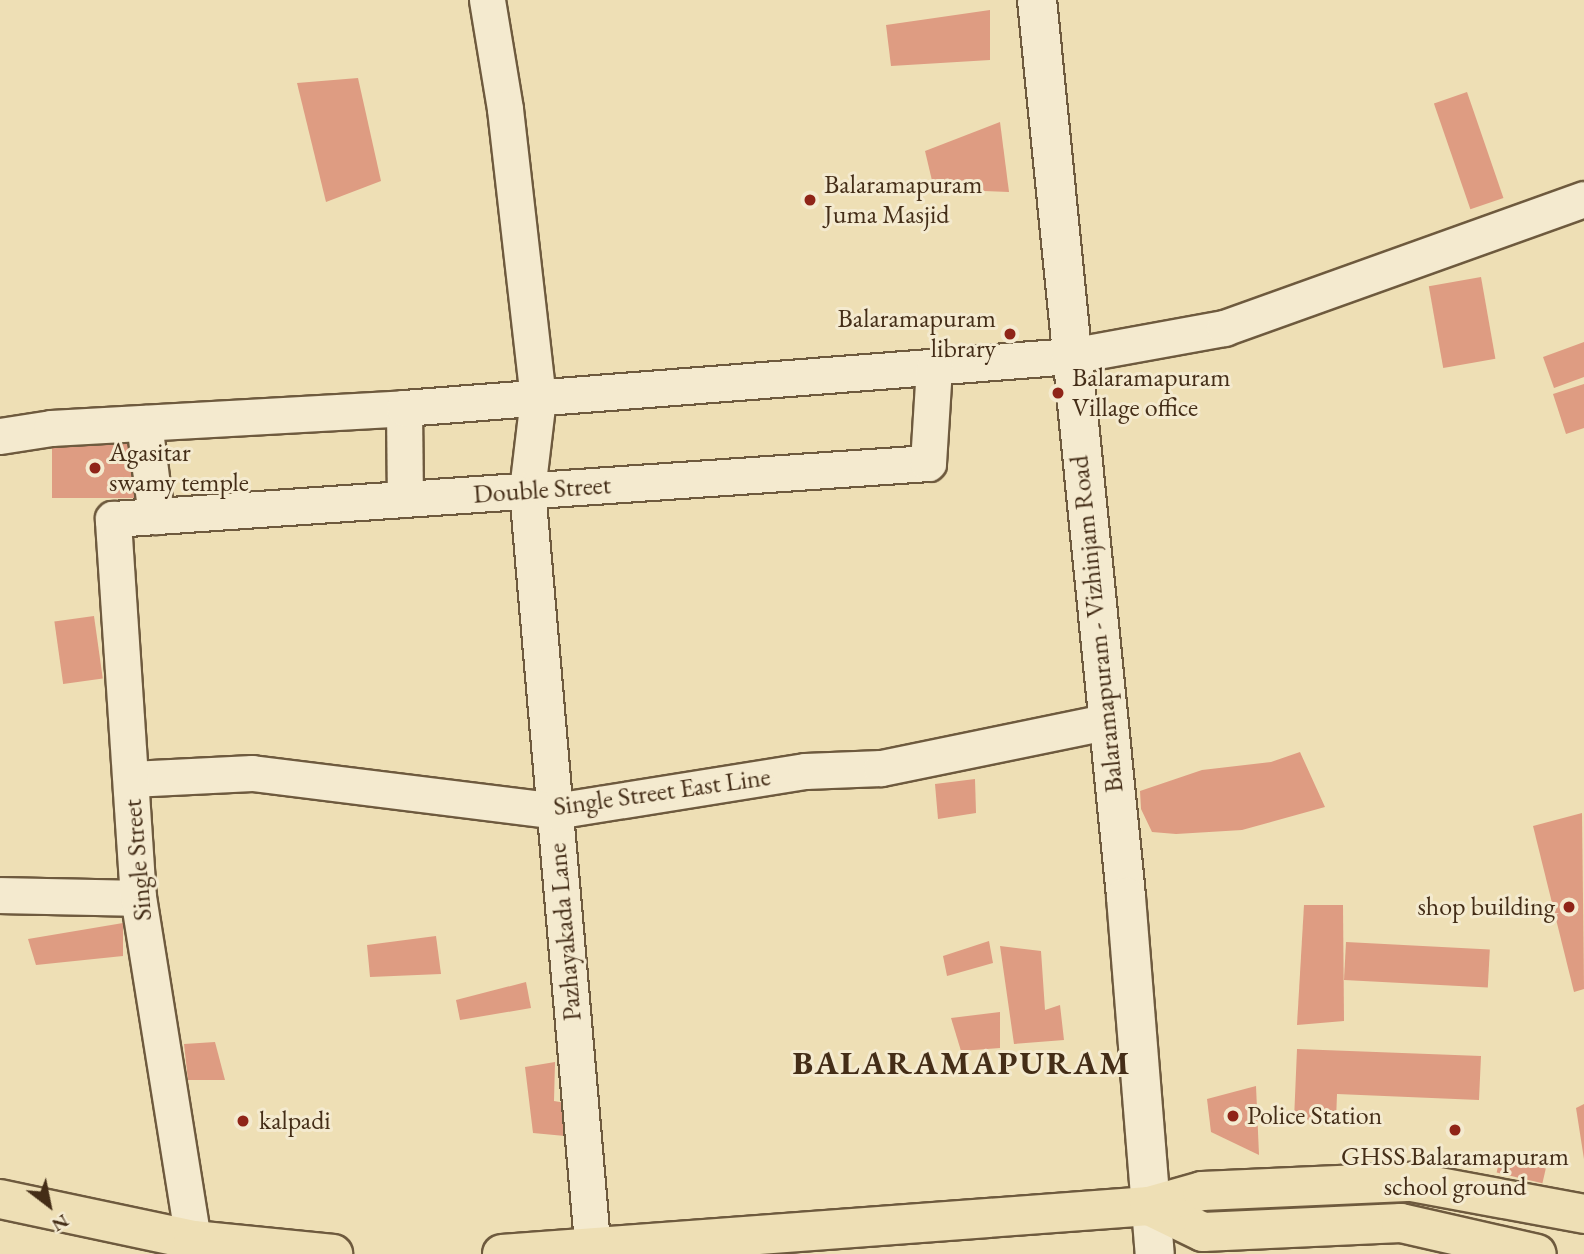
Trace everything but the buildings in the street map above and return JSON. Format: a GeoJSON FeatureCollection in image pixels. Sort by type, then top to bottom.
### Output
{"type":"FeatureCollection","features":[{"type":"Feature","properties":{"kind":"main road","name":"Balaramapuram - Vizhinjam Road"},"geometry":{"type":"LineString","coordinates":[[1037,0],[1070,356],[1126,897],[1155,1254]]}},
{"type":"Feature","properties":{"kind":"main road"},"geometry":{"type":"LineString","coordinates":[[502,1254],[593,1251],[1149,1206],[1202,1191],[1412,1182],[1584,1214]]}},
{"type":"Feature","properties":{"kind":"main road"},"geometry":{"type":"LineString","coordinates":[[0,1199],[192,1240],[333,1254]]}},
{"type":"Feature","properties":{"kind":"main road"},"geometry":{"type":"LineString","coordinates":[[1149,1206],[1203,1232],[1401,1223],[1537,1254]]}},
{"type":"Feature","properties":{"kind":"street","name":"Pazhayakada Lane"},"geometry":{"type":"LineString","coordinates":[[487,0],[505,109],[538,398],[527,491],[593,1251]]}},
{"type":"Feature","properties":{"kind":"street"},"geometry":{"type":"LineString","coordinates":[[0,436],[144,423],[404,408],[1070,356],[1223,328],[1584,199]]}},
{"type":"Feature","properties":{"kind":"street","name":"Double Street"},"geometry":{"type":"LineString","coordinates":[[156,516],[928,463],[933,367]]}},
{"type":"Feature","properties":{"kind":"street"},"geometry":{"type":"LineString","coordinates":[[404,408],[405,499]]}},
{"type":"Feature","properties":{"kind":"street"},"geometry":{"type":"LineString","coordinates":[[144,423],[156,516]]}},
{"type":"Feature","properties":{"kind":"street","name":"Single Street"},"geometry":{"type":"LineString","coordinates":[[156,516],[113,519],[138,898],[192,1240]]}},
{"type":"Feature","properties":{"kind":"street","name":"Single Street East Line"},"geometry":{"type":"LineString","coordinates":[[131,779],[252,773],[555,811],[805,771],[881,768],[1107,722]]}},
{"type":"Feature","properties":{"kind":"street"},"geometry":{"type":"LineString","coordinates":[[0,895],[138,898]]}},
{"type":"Feature","properties":{"kind":"place","name":"Balaramapuram Juma Masjid"},"geometry":{"type":"Point","coordinates":[810,200]}},
{"type":"Feature","properties":{"kind":"place","name":"Balaramapuram library"},"geometry":{"type":"Point","coordinates":[1010,334]}},
{"type":"Feature","properties":{"kind":"place","name":"Balaramapuram Village office"},"geometry":{"type":"Point","coordinates":[1058,393]}},
{"type":"Feature","properties":{"kind":"place","name":"Agasitar swamy temple"},"geometry":{"type":"Point","coordinates":[95,468]}},
{"type":"Feature","properties":{"kind":"place","name":"shop building"},"geometry":{"type":"Point","coordinates":[1569,907]}},
{"type":"Feature","properties":{"kind":"place","name":"Police Station"},"geometry":{"type":"Point","coordinates":[1233,1116]}},
{"type":"Feature","properties":{"kind":"place","name":"kalpadi"},"geometry":{"type":"Point","coordinates":[243,1121]}},
{"type":"Feature","properties":{"kind":"place","name":"GHSS Balaramapuram school ground"},"geometry":{"type":"Point","coordinates":[1455,1130]}},
{"type":"Feature","properties":{"kind":"district","name":"BALARAMAPURAM"},"geometry":{"type":"Point","coordinates":[962,1063]}}]}
